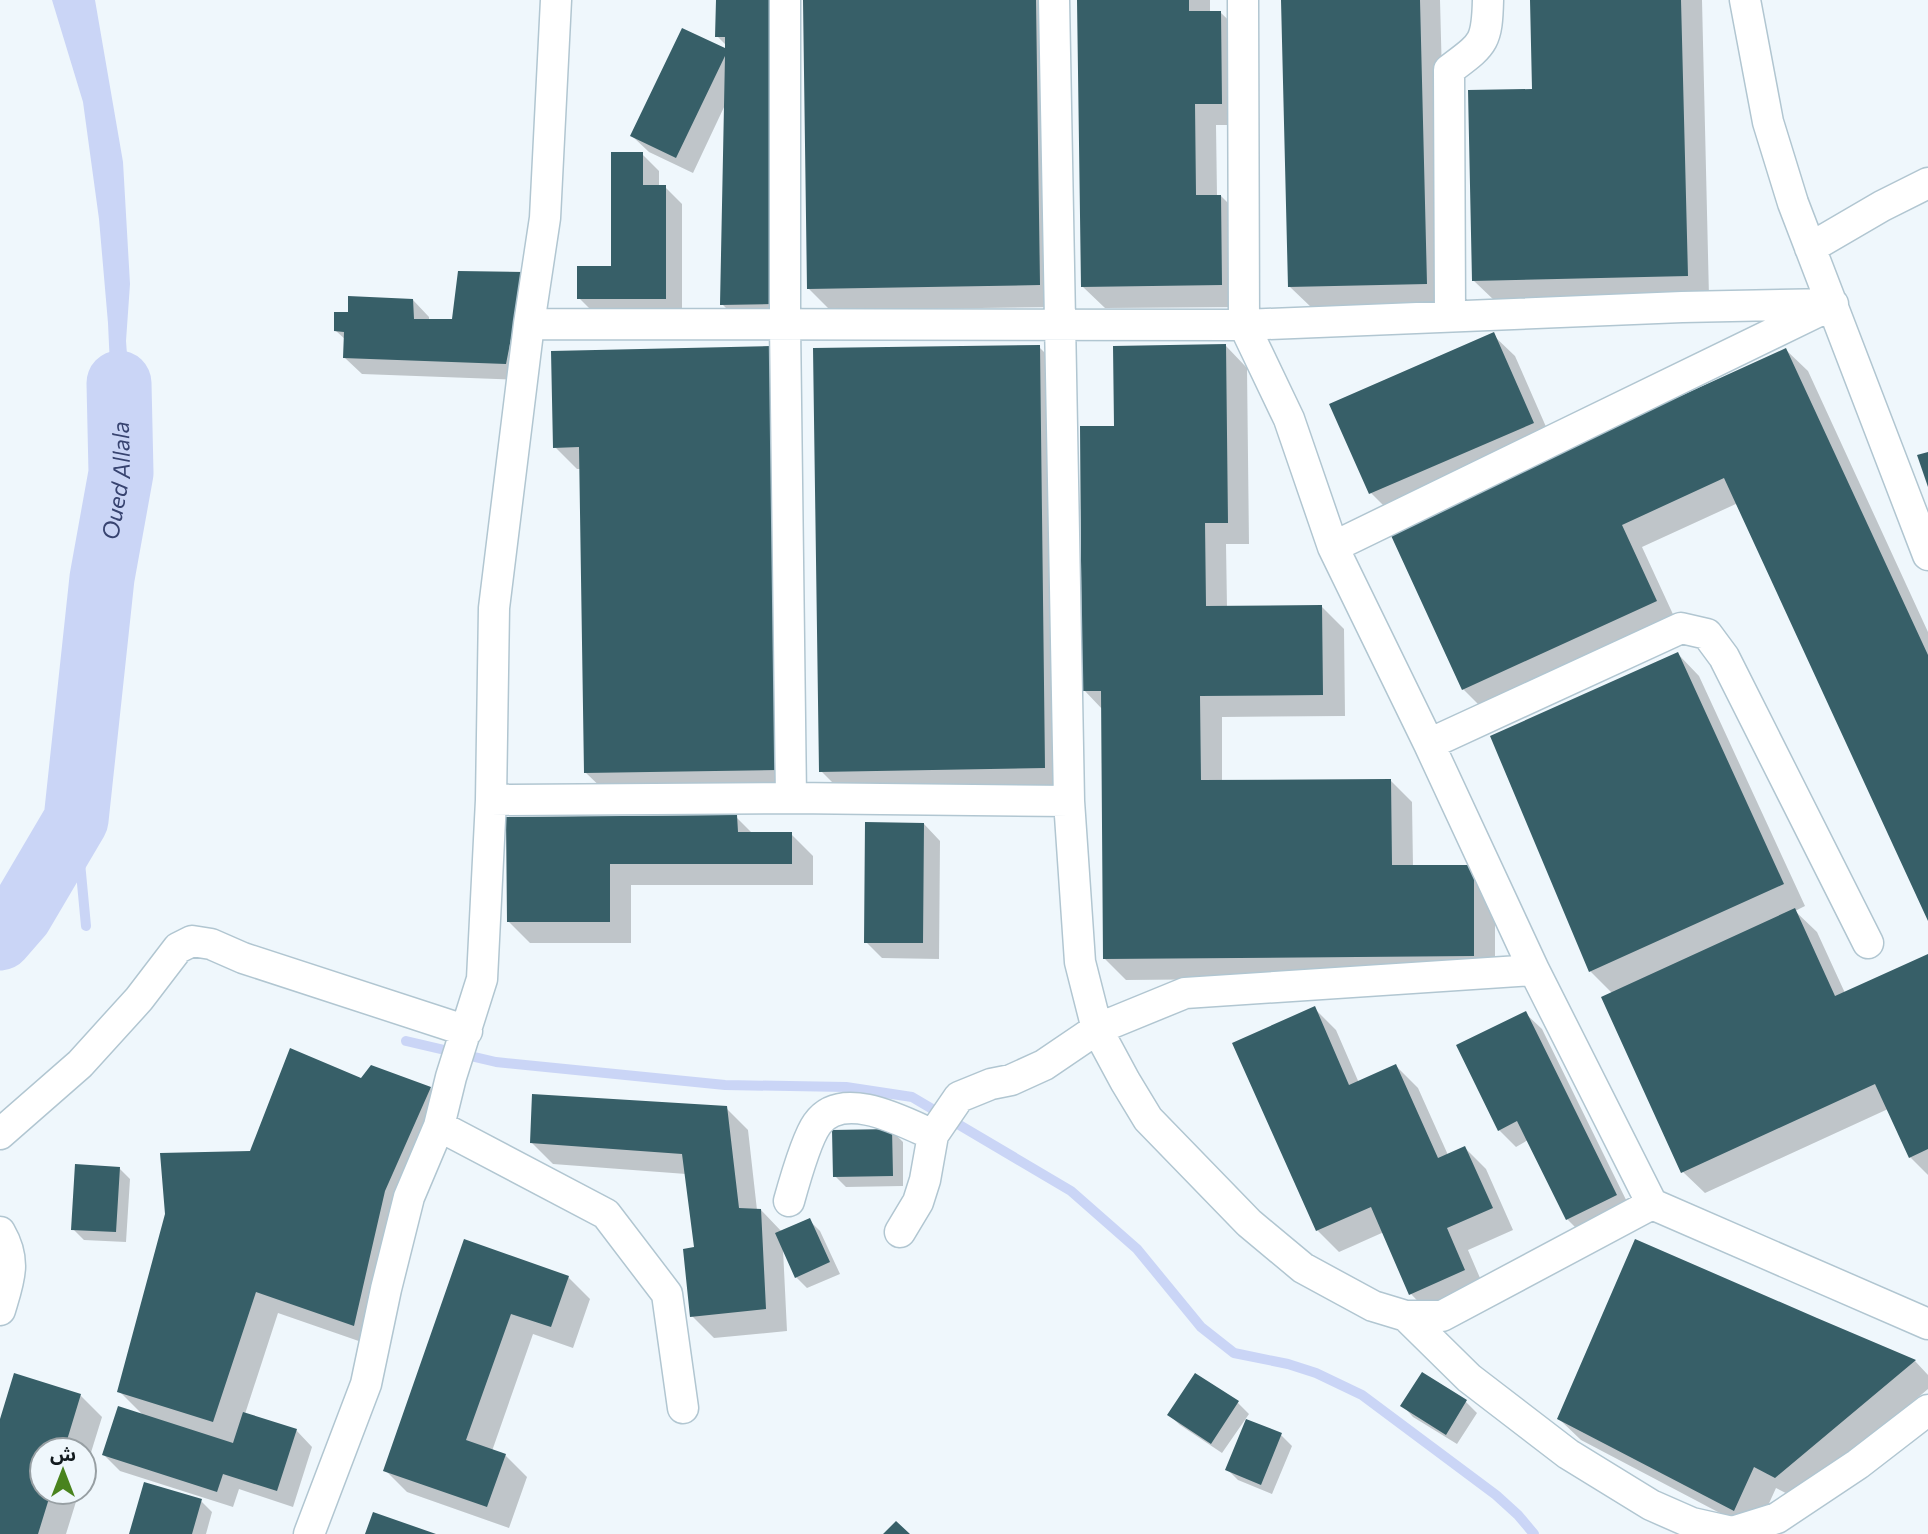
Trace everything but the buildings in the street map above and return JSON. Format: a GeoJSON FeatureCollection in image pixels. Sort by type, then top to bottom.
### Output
{"type":"FeatureCollection","features":[{"type":"Feature","properties":{"kind":"street"},"geometry":{"type":"LineString","coordinates":[[309,1534],[366,1384],[409,1197],[439,1126],[451,1077],[482,979],[491,800],[494,608],[528,324],[545,218],[556,0]]}},
{"type":"Feature","properties":{"kind":"street"},"geometry":{"type":"LineString","coordinates":[[785,0],[785,324],[791,798]]}},
{"type":"Feature","properties":{"kind":"street"},"geometry":{"type":"LineString","coordinates":[[1054,0],[1069,801],[1080,962],[1097,1029],[1149,1119],[1249,1223],[1303,1268],[1373,1306],[1406,1316],[1442,1316],[1652,1204]]}},
{"type":"Feature","properties":{"kind":"street"},"geometry":{"type":"LineString","coordinates":[[1243,0],[1244,325],[1289,419],[1333,547],[1429,744],[1534,970],[1652,1204],[1928,1324]]}},
{"type":"Feature","properties":{"kind":"street"},"geometry":{"type":"LineString","coordinates":[[1450,316],[1449,70],[1476,49],[1487,31],[1488,0]]}},
{"type":"Feature","properties":{"kind":"street"},"geometry":{"type":"LineString","coordinates":[[1745,0],[1768,122],[1793,203],[1928,555]]}},
{"type":"Feature","properties":{"kind":"street"},"geometry":{"type":"LineString","coordinates":[[1810,248],[1928,183]]}},
{"type":"Feature","properties":{"kind":"street"},"geometry":{"type":"LineString","coordinates":[[528,324],[1244,325],[1682,307],[1833,304]]}},
{"type":"Feature","properties":{"kind":"street"},"geometry":{"type":"LineString","coordinates":[[1333,547],[1833,304]]}},
{"type":"Feature","properties":{"kind":"street"},"geometry":{"type":"LineString","coordinates":[[1429,744],[1681,628],[1707,634],[1724,657],[1868,943]]}},
{"type":"Feature","properties":{"kind":"street"},"geometry":{"type":"LineString","coordinates":[[491,800],[791,798],[1069,801]]}},
{"type":"Feature","properties":{"kind":"street"},"geometry":{"type":"LineString","coordinates":[[0,1133],[80,1064],[139,999],[178,948],[192,941],[211,944],[243,958],[466,1036]]}},
{"type":"Feature","properties":{"kind":"street"},"geometry":{"type":"LineString","coordinates":[[900,1232],[918,1202],[933,1135],[959,1097],[991,1084],[1011,1080],[1044,1065],[1097,1029],[1185,993],[1534,970]]}},
{"type":"Feature","properties":{"kind":"street"},"geometry":{"type":"LineString","coordinates":[[789,1201],[817,1123],[830,1114],[846,1109],[866,1109],[888,1114],[933,1135]]}},
{"type":"Feature","properties":{"kind":"street"},"geometry":{"type":"LineString","coordinates":[[439,1126],[606,1214],[667,1294],[683,1408]]}},
{"type":"Feature","properties":{"kind":"street"},"geometry":{"type":"LineString","coordinates":[[0,1232],[9,1247],[10,1276],[0,1310]]}},
{"type":"Feature","properties":{"kind":"street"},"geometry":{"type":"LineString","coordinates":[[1406,1316],[1469,1378],[1567,1454],[1651,1505],[1692,1523],[1732,1532],[1777,1518],[1858,1464],[1928,1410]]}},
{"type":"Feature","properties":{"kind":"water"},"geometry":{"type":"Polygon","coordinates":[[[52,0],[95,0],[123,162],[130,284],[126,341],[133,436],[121,473],[116,454],[112,410],[99,219],[83,102],[52,0]]]}},
{"type":"Feature","properties":{"kind":"waterway","name":"Oued Allala"},"geometry":{"type":"LineString","coordinates":[[0,938],[20,915],[76,820],[102,578],[121,473],[119,383]]}},
{"type":"Feature","properties":{"kind":"waterway"},"geometry":{"type":"LineString","coordinates":[[76,820],[86,926]]}},
{"type":"Feature","properties":{"kind":"waterway"},"geometry":{"type":"LineString","coordinates":[[406,1041],[496,1062],[725,1085],[846,1087],[912,1097],[1071,1191],[1137,1249],[1201,1327],[1234,1353],[1288,1364],[1316,1373],[1362,1395],[1496,1495],[1534,1534]]}}]}
